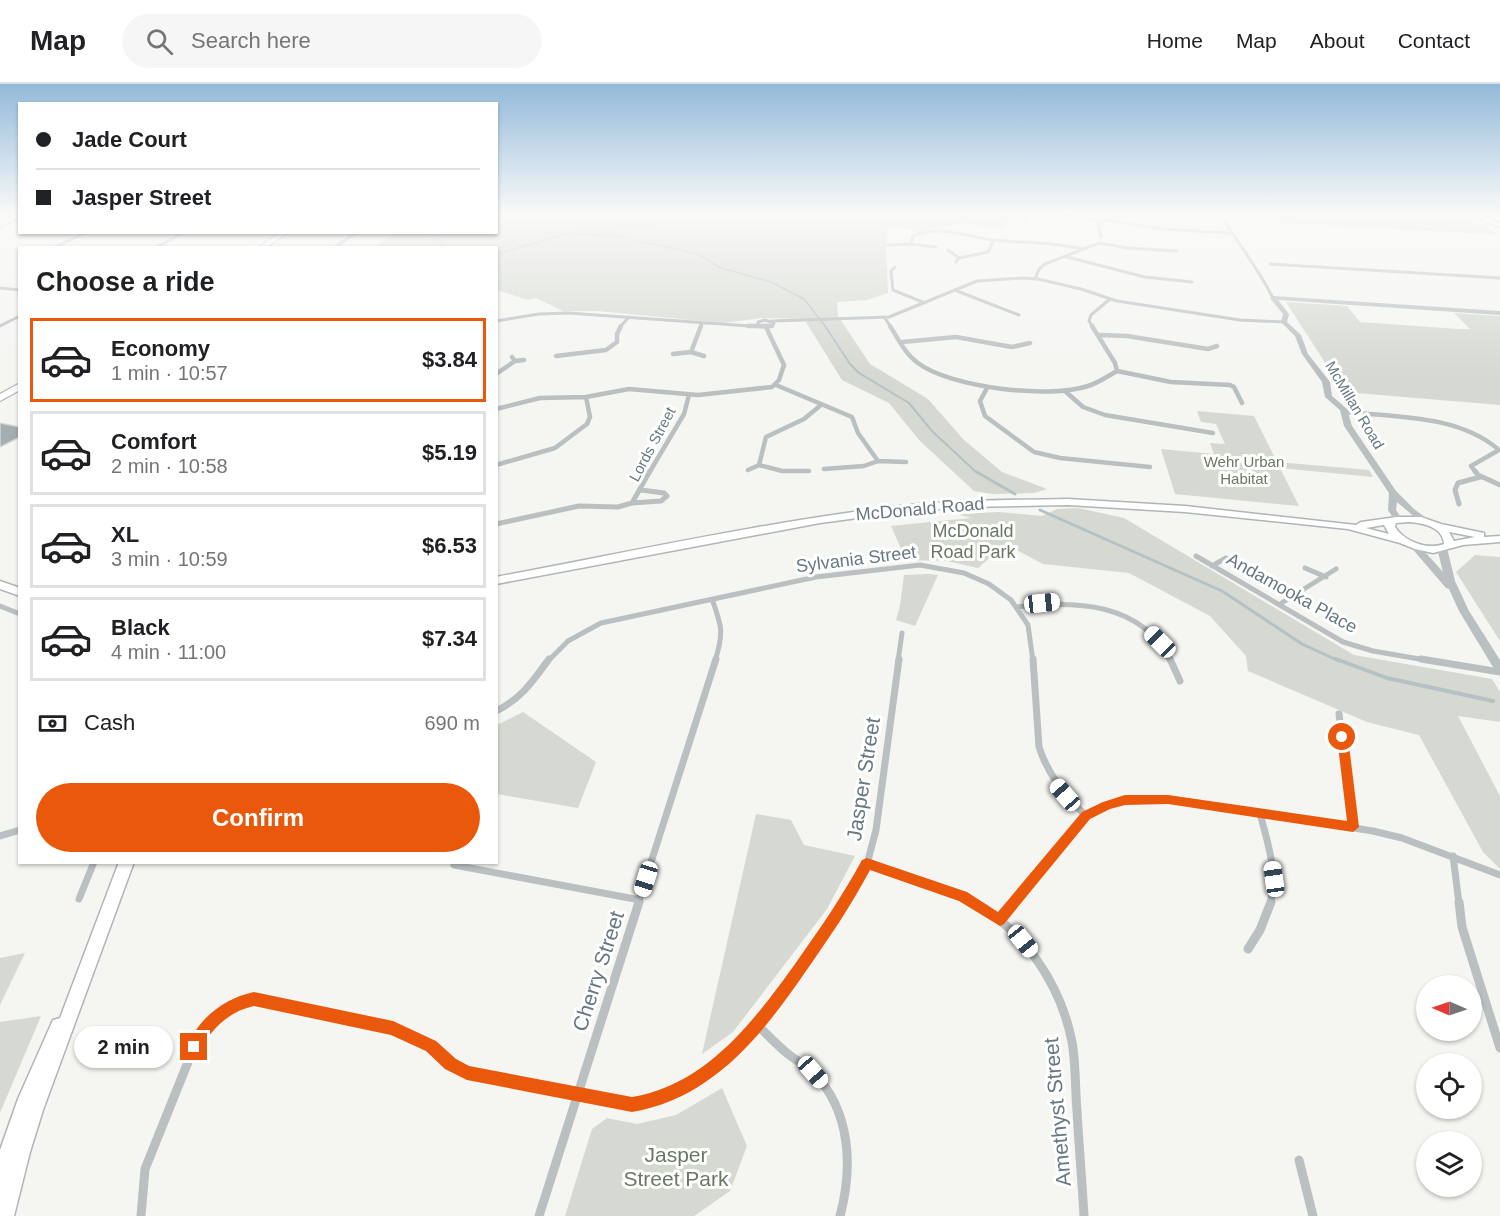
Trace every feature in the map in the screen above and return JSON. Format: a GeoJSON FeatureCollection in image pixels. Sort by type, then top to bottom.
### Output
{"type":"FeatureCollection","features":[{"type":"Feature","properties":{"kind":"main road"},"geometry":{"type":"LineString","coordinates":[[0,398],[18,387]]}},
{"type":"Feature","properties":{"kind":"main road","name":"McDonald Road"},"geometry":{"type":"LineString","coordinates":[[498,581],[820,520],[923,507],[1011,502],[1048,501],[1185,509],[1348,526],[1404,540]]}},
{"type":"Feature","properties":{"kind":"main road"},"geometry":{"type":"LineString","coordinates":[[1394,521],[1392,531],[1414,545],[1446,546],[1500,539]]}},
{"type":"Feature","properties":{"kind":"main road","name":"McDonald Road"},"geometry":{"type":"LineString","coordinates":[[1348,526],[1394,521],[1430,524]]}},
{"type":"Feature","properties":{"kind":"main road"},"geometry":{"type":"LineString","coordinates":[[1430,524],[1500,539]]}},
{"type":"Feature","properties":{"kind":"main road"},"geometry":{"type":"LineString","coordinates":[[1430,524],[1447,535],[1446,546]]}},
{"type":"Feature","properties":{"kind":"main road"},"geometry":{"type":"LineString","coordinates":[[0,585],[17,591]]}},
{"type":"Feature","properties":{"kind":"main road"},"geometry":{"type":"LineString","coordinates":[[4,1216],[20,1152],[34,1110],[126,864]]}},
{"type":"Feature","properties":{"kind":"main road"},"geometry":{"type":"LineString","coordinates":[[0,1179],[15,1131],[44,1057],[81,983]]}},
{"type":"Feature","properties":{"kind":"street"},"geometry":{"type":"LineString","coordinates":[[895,267],[891,271],[893,290],[926,304]]}},
{"type":"Feature","properties":{"kind":"street"},"geometry":{"type":"LineString","coordinates":[[1035,279],[1042,267]]}},
{"type":"Feature","properties":{"kind":"street"},"geometry":{"type":"LineString","coordinates":[[1105,267],[1145,277],[1192,282]]}},
{"type":"Feature","properties":{"kind":"street","name":"McMillan Road"},"geometry":{"type":"LineString","coordinates":[[1255,267],[1273,298],[1286,314],[1284,322],[1298,335],[1305,354],[1326,382],[1329,397],[1346,412],[1348,426],[1393,493],[1411,511],[1430,524]]}},
{"type":"Feature","properties":{"kind":"street"},"geometry":{"type":"LineString","coordinates":[[1316,267],[1500,278]]}},
{"type":"Feature","properties":{"kind":"street"},"geometry":{"type":"LineString","coordinates":[[498,321],[557,313],[589,313],[733,324],[884,317],[926,304],[957,291],[965,285],[984,280],[1035,279],[1081,289],[1110,299],[1232,318],[1284,322]]}},
{"type":"Feature","properties":{"kind":"street"},"geometry":{"type":"LineString","coordinates":[[0,288],[18,290]]}},
{"type":"Feature","properties":{"kind":"street"},"geometry":{"type":"LineString","coordinates":[[957,291],[983,302],[1014,310],[1023,308]]}},
{"type":"Feature","properties":{"kind":"street"},"geometry":{"type":"LineString","coordinates":[[1273,298],[1500,313]]}},
{"type":"Feature","properties":{"kind":"street"},"geometry":{"type":"LineString","coordinates":[[1110,299],[1089,318],[1091,325],[1100,335],[1105,350],[1115,363],[1117,371]]}},
{"type":"Feature","properties":{"kind":"street"},"geometry":{"type":"LineString","coordinates":[[1014,310],[1019,315]]}},
{"type":"Feature","properties":{"kind":"street"},"geometry":{"type":"LineString","coordinates":[[0,326],[18,317]]}},
{"type":"Feature","properties":{"kind":"street"},"geometry":{"type":"LineString","coordinates":[[556,356],[567,352],[600,352],[612,348],[617,342],[616,333],[629,317]]}},
{"type":"Feature","properties":{"kind":"street"},"geometry":{"type":"LineString","coordinates":[[884,317],[909,355],[919,364],[987,388],[1065,391],[1089,386],[1117,371],[1171,382],[1234,387],[1242,403]]}},
{"type":"Feature","properties":{"kind":"street"},"geometry":{"type":"LineString","coordinates":[[692,352],[697,343],[696,334],[702,323]]}},
{"type":"Feature","properties":{"kind":"street"},"geometry":{"type":"LineString","coordinates":[[758,323],[766,327],[773,347],[783,363],[783,371],[776,385]]}},
{"type":"Feature","properties":{"kind":"street"},"geometry":{"type":"LineString","coordinates":[[766,327],[772,323]]}},
{"type":"Feature","properties":{"kind":"street"},"geometry":{"type":"LineString","coordinates":[[1100,335],[1127,336],[1208,351],[1217,346]]}},
{"type":"Feature","properties":{"kind":"street"},"geometry":{"type":"LineString","coordinates":[[902,342],[956,337],[1020,347],[1030,343]]}},
{"type":"Feature","properties":{"kind":"street"},"geometry":{"type":"LineString","coordinates":[[560,346],[567,352]]}},
{"type":"Feature","properties":{"kind":"street"},"geometry":{"type":"LineString","coordinates":[[1020,347],[1024,354]]}},
{"type":"Feature","properties":{"kind":"street"},"geometry":{"type":"LineString","coordinates":[[673,354],[692,352],[704,356]]}},
{"type":"Feature","properties":{"kind":"street"},"geometry":{"type":"LineString","coordinates":[[498,372],[513,359],[524,360]]}},
{"type":"Feature","properties":{"kind":"street"},"geometry":{"type":"LineString","coordinates":[[1227,375],[1230,386]]}},
{"type":"Feature","properties":{"kind":"street"},"geometry":{"type":"LineString","coordinates":[[498,409],[548,397],[586,397],[629,389],[689,395],[721,394],[776,385],[852,417],[858,433],[878,461]]}},
{"type":"Feature","properties":{"kind":"street"},"geometry":{"type":"LineString","coordinates":[[987,388],[980,401],[985,416],[1026,448],[1058,458],[1150,466]]}},
{"type":"Feature","properties":{"kind":"street"},"geometry":{"type":"LineString","coordinates":[[1065,391],[1083,407],[1105,416],[1214,433]]}},
{"type":"Feature","properties":{"kind":"street","name":"Lords Street"},"geometry":{"type":"LineString","coordinates":[[632,504],[684,414],[689,395]]}},
{"type":"Feature","properties":{"kind":"street"},"geometry":{"type":"LineString","coordinates":[[498,464],[555,448],[583,427],[590,417],[586,397]]}},
{"type":"Feature","properties":{"kind":"street"},"geometry":{"type":"LineString","coordinates":[[759,465],[766,437],[804,419],[821,405]]}},
{"type":"Feature","properties":{"kind":"street"},"geometry":{"type":"LineString","coordinates":[[1346,412],[1434,421],[1455,426],[1491,442],[1499,450],[1498,452],[1472,466],[1481,477],[1500,485]]}},
{"type":"Feature","properties":{"kind":"street"},"geometry":{"type":"LineString","coordinates":[[1491,442],[1499,441]]}},
{"type":"Feature","properties":{"kind":"street"},"geometry":{"type":"LineString","coordinates":[[1058,458],[1059,465]]}},
{"type":"Feature","properties":{"kind":"street"},"geometry":{"type":"LineString","coordinates":[[824,469],[835,470],[864,466],[878,461],[906,462]]}},
{"type":"Feature","properties":{"kind":"street"},"geometry":{"type":"LineString","coordinates":[[748,470],[759,465],[797,474],[809,471]]}},
{"type":"Feature","properties":{"kind":"street"},"geometry":{"type":"LineString","coordinates":[[1134,465],[1135,472]]}},
{"type":"Feature","properties":{"kind":"street"},"geometry":{"type":"LineString","coordinates":[[1468,501],[1458,501],[1454,490],[1459,482],[1481,477]]}},
{"type":"Feature","properties":{"kind":"street"},"geometry":{"type":"LineString","coordinates":[[498,524],[579,506],[618,507],[661,501],[667,496],[663,493],[641,490]]}},
{"type":"Feature","properties":{"kind":"street","name":"McMillan Road"},"geometry":{"type":"LineString","coordinates":[[1393,493],[1394,521]]}},
{"type":"Feature","properties":{"kind":"street"},"geometry":{"type":"LineString","coordinates":[[1414,545],[1453,591],[1500,671]]}},
{"type":"Feature","properties":{"kind":"street"},"geometry":{"type":"LineString","coordinates":[[1446,546],[1444,567],[1453,591]]}},
{"type":"Feature","properties":{"kind":"street","name":"Andamooka Place"},"geometry":{"type":"LineString","coordinates":[[1196,556],[1334,637],[1363,648],[1500,671]]}},
{"type":"Feature","properties":{"kind":"street","name":"Andamooka Place"},"geometry":{"type":"LineString","coordinates":[[1212,566],[1226,558]]}},
{"type":"Feature","properties":{"kind":"street","name":"Sylvania Street"},"geometry":{"type":"LineString","coordinates":[[498,710],[520,697],[531,687],[558,650],[591,627],[613,620],[816,577],[920,565],[950,569],[978,578],[1001,592],[1017,607],[1031,635],[1039,747],[1042,760],[1056,784],[1086,816]]}},
{"type":"Feature","properties":{"kind":"street"},"geometry":{"type":"LineString","coordinates":[[1305,568],[1326,578]]}},
{"type":"Feature","properties":{"kind":"street"},"geometry":{"type":"LineString","coordinates":[[1280,604],[1308,586],[1326,578],[1336,569]]}},
{"type":"Feature","properties":{"kind":"street","name":"Cherry Street"},"geometry":{"type":"LineString","coordinates":[[539,1216],[722,642],[722,626],[712,599]]}},
{"type":"Feature","properties":{"kind":"street"},"geometry":{"type":"LineString","coordinates":[[1017,607],[1068,602],[1112,610],[1139,625],[1160,642],[1168,653],[1180,681]]}},
{"type":"Feature","properties":{"kind":"street"},"geometry":{"type":"LineString","coordinates":[[0,606],[18,613]]}},
{"type":"Feature","properties":{"kind":"street","name":"Jasper Street"},"geometry":{"type":"LineString","coordinates":[[141,1216],[142,1189],[152,1148],[194,1047],[200,1035],[212,1021],[240,1002],[254,999],[393,1028],[431,1046],[451,1064],[467,1073],[632,1104],[656,1100],[681,1089],[728,1057],[758,1026],[843,908],[867,864],[881,799],[902,633]]}},
{"type":"Feature","properties":{"kind":"street"},"geometry":{"type":"LineString","coordinates":[[1340,714],[1353,827]]}},
{"type":"Feature","properties":{"kind":"street"},"geometry":{"type":"LineString","coordinates":[[1000,920],[1086,816],[1107,805],[1144,798],[1353,827],[1402,838],[1500,875]]}},
{"type":"Feature","properties":{"kind":"street"},"geometry":{"type":"LineString","coordinates":[[1248,949],[1264,925],[1273,897],[1274,879],[1260,813]]}},
{"type":"Feature","properties":{"kind":"street"},"geometry":{"type":"LineString","coordinates":[[0,836],[18,831]]}},
{"type":"Feature","properties":{"kind":"street"},"geometry":{"type":"LineString","coordinates":[[1453,856],[1462,927],[1500,1048]]}},
{"type":"Feature","properties":{"kind":"street"},"geometry":{"type":"LineString","coordinates":[[79,899],[93,864]]}},
{"type":"Feature","properties":{"kind":"street","name":"Amethyst Street"},"geometry":{"type":"LineString","coordinates":[[867,864],[963,897],[1000,920],[1023,941],[1037,959],[1060,1000],[1068,1023],[1084,1216]]}},
{"type":"Feature","properties":{"kind":"street"},"geometry":{"type":"LineString","coordinates":[[454,865],[640,900]]}},
{"type":"Feature","properties":{"kind":"street"},"geometry":{"type":"LineString","coordinates":[[758,1026],[818,1078],[834,1101],[844,1123],[848,1167],[840,1216]]}},
{"type":"Feature","properties":{"kind":"street"},"geometry":{"type":"LineString","coordinates":[[1299,1160],[1313,1216]]}},
{"type":"Feature","properties":{"kind":"green space"},"geometry":{"type":"Polygon","coordinates":[[[498,267],[887,267],[888,293],[867,300],[837,302],[838,316],[870,364],[928,399],[964,440],[1002,472],[1047,489],[1034,493],[992,494],[974,491],[919,440],[889,403],[842,380],[804,319],[762,318],[723,323],[598,311],[563,311],[536,298],[528,300],[498,290],[498,267]]]}},
{"type":"Feature","properties":{"kind":"green space"},"geometry":{"type":"Polygon","coordinates":[[[1286,302],[1347,306],[1360,322],[1459,329],[1470,329],[1454,313],[1500,316],[1500,405],[1344,392],[1286,302]]]}},
{"type":"Feature","properties":{"kind":"green space","name":"Wehr Urban Habitat"},"geometry":{"type":"Polygon","coordinates":[[[1197,411],[1254,416],[1277,462],[1369,470],[1373,477],[1280,468],[1299,506],[1175,494],[1161,449],[1214,454],[1210,443],[1225,444],[1216,424],[1201,422],[1197,411]]]}},
{"type":"Feature","properties":{"kind":"green space","name":"McDonald Road Park"},"geometry":{"type":"Polygon","coordinates":[[[1078,508],[1124,518],[1354,655],[1492,679],[1500,692],[1500,722],[1458,716],[1500,796],[1500,869],[1483,852],[1419,735],[1367,722],[1248,671],[1246,656],[1210,616],[1129,573],[1043,564],[1005,544],[978,568],[947,561],[906,560],[891,526],[971,518],[957,514],[999,512],[1042,516],[1057,509],[1078,508]]]}},
{"type":"Feature","properties":{"kind":"green space"},"geometry":{"type":"Polygon","coordinates":[[[1475,555],[1500,557],[1500,641],[1456,572],[1475,555]]]}},
{"type":"Feature","properties":{"kind":"green space"},"geometry":{"type":"Polygon","coordinates":[[[904,575],[938,575],[915,626],[896,620],[904,575]]]}},
{"type":"Feature","properties":{"kind":"green space"},"geometry":{"type":"Polygon","coordinates":[[[523,712],[596,762],[578,808],[498,794],[498,724],[523,712]]]}},
{"type":"Feature","properties":{"kind":"green space"},"geometry":{"type":"Polygon","coordinates":[[[756,814],[791,820],[804,845],[855,856],[827,909],[733,1032],[702,1054],[756,814]]]}},
{"type":"Feature","properties":{"kind":"green space"},"geometry":{"type":"Polygon","coordinates":[[[25,953],[0,1005],[0,958],[25,953]]]}},
{"type":"Feature","properties":{"kind":"green space"},"geometry":{"type":"Polygon","coordinates":[[[41,1016],[0,1113],[0,1022],[41,1016]]]}},
{"type":"Feature","properties":{"kind":"green space","name":"Jasper Street Park"},"geometry":{"type":"Polygon","coordinates":[[[722,1088],[747,1146],[730,1191],[694,1216],[565,1216],[592,1129],[607,1118],[637,1124],[676,1115],[722,1088]]]}},
{"type":"Feature","properties":{"kind":"building"},"geometry":{"type":"Polygon","coordinates":[[[0,423],[18,427],[18,438],[0,447],[0,423]]]}},
{"type":"Feature","properties":{"kind":"waterway"},"geometry":{"type":"LineString","coordinates":[[719,267],[771,282],[804,299],[826,327]]}},
{"type":"Feature","properties":{"kind":"waterway"},"geometry":{"type":"LineString","coordinates":[[825,326],[850,364],[859,373],[909,403],[932,431],[977,473]]}},
{"type":"Feature","properties":{"kind":"waterway"},"geometry":{"type":"LineString","coordinates":[[975,471],[1015,494]]}},
{"type":"Feature","properties":{"kind":"waterway"},"geometry":{"type":"LineString","coordinates":[[1040,510],[1222,591],[1302,644],[1339,661]]}},
{"type":"Feature","properties":{"kind":"waterway"},"geometry":{"type":"LineString","coordinates":[[1336,659],[1387,678],[1493,701]]}},
{"type":"Feature","properties":{"kind":"route"},"geometry":{"type":"LineString","coordinates":[[194,1047],[200,1035],[212,1021],[240,1002],[254,999],[393,1028],[431,1046],[451,1064],[467,1073],[632,1104],[656,1100],[681,1089],[728,1057],[765,1018],[843,908],[867,864],[963,897],[1000,920],[1086,816],[1107,805],[1125,800],[1144,798],[1168,800],[1353,827],[1342,737]]}}]}
